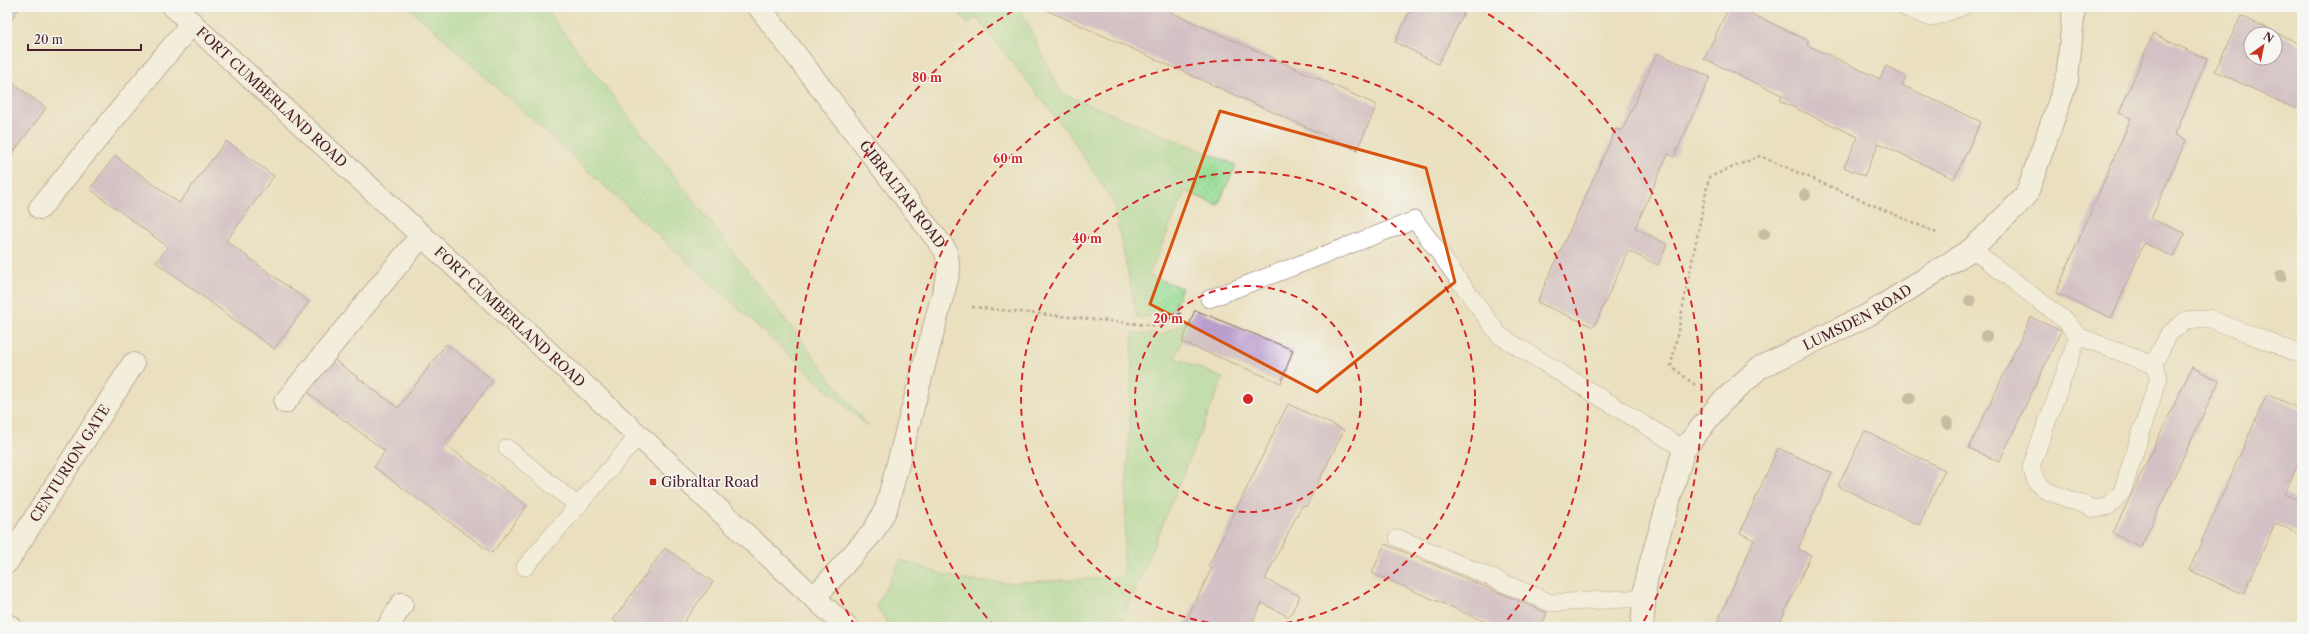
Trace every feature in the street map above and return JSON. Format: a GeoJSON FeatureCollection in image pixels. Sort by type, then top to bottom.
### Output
{"type":"FeatureCollection","features":[{"type":"Feature","properties":{"kind":"street","name":"FORT CUMBERLAND ROAD"},"geometry":{"type":"LineString","coordinates":[[174,7],[846,627]]}},
{"type":"Feature","properties":{"kind":"street","name":"GIBRALTAR ROAD"},"geometry":{"type":"LineString","coordinates":[[759,7],[946,251],[949,271],[942,303],[886,509],[873,532],[815,597]]}},
{"type":"Feature","properties":{"kind":"street","name":"LUMSDEN ROAD"},"geometry":{"type":"LineString","coordinates":[[1642,627],[1646,579],[1684,449],[1720,404],[1759,368],[1868,315],[1972,249],[2026,196],[2067,80],[2074,7]]}},
{"type":"Feature","properties":{"kind":"street"},"geometry":{"type":"LineString","coordinates":[[40,208],[192,23]]}},
{"type":"Feature","properties":{"kind":"street"},"geometry":{"type":"LineString","coordinates":[[285,402],[422,235]]}},
{"type":"Feature","properties":{"kind":"street","name":"CENTURION GATE"},"geometry":{"type":"LineString","coordinates":[[7,562],[133,364]]}},
{"type":"Feature","properties":{"kind":"street"},"geometry":{"type":"LineString","coordinates":[[388,627],[402,604]]}},
{"type":"Feature","properties":{"kind":"street"},"geometry":{"type":"LineString","coordinates":[[7,624],[11,627]]}},
{"type":"Feature","properties":{"kind":"lane"},"geometry":{"type":"LineString","coordinates":[[1904,7],[1931,18],[1962,7]]}},
{"type":"Feature","properties":{"kind":"lane"},"geometry":{"type":"LineString","coordinates":[[1209,299],[1415,220],[1499,335],[1684,449]]}},
{"type":"Feature","properties":{"kind":"lane"},"geometry":{"type":"LineString","coordinates":[[1972,249],[2067,322],[2078,336],[2153,365],[2159,377],[2157,388],[2122,492],[2109,506],[2095,509],[2047,491],[2036,481],[2031,467],[2078,336]]}},
{"type":"Feature","properties":{"kind":"lane"},"geometry":{"type":"LineString","coordinates":[[2153,365],[2169,334],[2186,320],[2208,318],[2302,355]]}},
{"type":"Feature","properties":{"kind":"lane"},"geometry":{"type":"LineString","coordinates":[[526,567],[639,435]]}},
{"type":"Feature","properties":{"kind":"lane"},"geometry":{"type":"LineString","coordinates":[[506,448],[578,506]]}},
{"type":"Feature","properties":{"kind":"lane"},"geometry":{"type":"LineString","coordinates":[[1398,538],[1551,603],[1644,598]]}},
{"type":"Feature","properties":{"kind":"path"},"geometry":{"type":"LineString","coordinates":[[1720,404],[1671,366],[1709,176],[1760,156],[1972,249]]}},
{"type":"Feature","properties":{"kind":"path"},"geometry":{"type":"LineString","coordinates":[[942,303],[1157,326],[1209,299]]}},
{"type":"Feature","properties":{"kind":"highlighted area"},"geometry":{"type":"Polygon","coordinates":[[[1220,111],[1426,168],[1455,282],[1317,392],[1150,304],[1220,111]]]}},
{"type":"Feature","properties":{"kind":"green space"},"geometry":{"type":"Polygon","coordinates":[[[409,7],[544,7],[869,428],[409,7]]]}},
{"type":"Feature","properties":{"kind":"green space"},"geometry":{"type":"Polygon","coordinates":[[[955,7],[1019,7],[1061,93],[1236,165],[1218,205],[1185,191],[1149,276],[1182,288],[1173,310],[1157,316],[1137,317],[1113,202],[1069,134],[976,17],[968,24],[955,7]]]}},
{"type":"Feature","properties":{"kind":"green space"},"geometry":{"type":"Polygon","coordinates":[[[1191,318],[1175,358],[1223,378],[1120,627],[890,627],[876,606],[901,560],[944,575],[972,581],[1007,583],[1123,577],[1133,333],[1161,335],[1191,318]]]}},
{"type":"Feature","properties":{"kind":"building"},"geometry":{"type":"Polygon","coordinates":[[[7,7],[20,7],[7,25],[7,7]]]}},
{"type":"Feature","properties":{"kind":"building"},"geometry":{"type":"Polygon","coordinates":[[[1045,7],[1159,7],[1377,105],[1357,150],[1044,9],[1045,7]]]}},
{"type":"Feature","properties":{"kind":"building"},"geometry":{"type":"Polygon","coordinates":[[[1412,7],[1467,7],[1438,64],[1395,42],[1412,7]]]}},
{"type":"Feature","properties":{"kind":"building"},"geometry":{"type":"Polygon","coordinates":[[[1729,7],[1737,7],[1809,41],[1807,45],[1880,79],[1886,66],[1906,77],[1902,85],[1981,122],[1954,179],[1879,143],[1864,176],[1844,167],[1858,137],[1780,101],[1782,95],[1704,59],[1729,7]]]}},
{"type":"Feature","properties":{"kind":"building"},"geometry":{"type":"Polygon","coordinates":[[[2241,16],[2262,26],[2243,26],[2243,66],[2283,66],[2283,36],[2302,45],[2302,96],[2296,109],[2215,71],[2241,16]]]}},
{"type":"Feature","properties":{"kind":"building"},"geometry":{"type":"Polygon","coordinates":[[[2153,34],[2207,59],[2175,135],[2186,140],[2151,219],[2185,233],[2174,257],[2144,243],[2112,318],[2056,293],[2131,118],[2119,113],[2153,34]]]}},
{"type":"Feature","properties":{"kind":"building"},"geometry":{"type":"Polygon","coordinates":[[[1657,53],[1710,77],[1674,157],[1668,154],[1635,228],[1667,244],[1658,265],[1628,251],[1594,327],[1537,302],[1616,129],[1622,131],[1657,53]]]}},
{"type":"Feature","properties":{"kind":"building"},"geometry":{"type":"Polygon","coordinates":[[[7,79],[46,108],[10,157],[7,155],[7,79]]]}},
{"type":"Feature","properties":{"kind":"building"},"geometry":{"type":"Polygon","coordinates":[[[226,141],[274,176],[226,241],[309,302],[274,349],[156,262],[168,247],[90,189],[115,156],[179,203],[226,141]]]}},
{"type":"Feature","properties":{"kind":"building"},"geometry":{"type":"Polygon","coordinates":[[[1195,310],[1293,350],[1281,383],[1182,342],[1195,310]]]}},
{"type":"Feature","properties":{"kind":"building"},"geometry":{"type":"Polygon","coordinates":[[[2031,317],[2061,331],[1999,462],[1969,448],[2031,317]]]}},
{"type":"Feature","properties":{"kind":"building"},"geometry":{"type":"Polygon","coordinates":[[[446,344],[493,380],[445,444],[527,506],[492,553],[374,467],[385,451],[307,392],[332,358],[398,408],[446,344]]]}},
{"type":"Feature","properties":{"kind":"building"},"geometry":{"type":"Polygon","coordinates":[[[2192,367],[2219,381],[2141,547],[2113,533],[2192,367]]]}},
{"type":"Feature","properties":{"kind":"building"},"geometry":{"type":"Polygon","coordinates":[[[2267,394],[2302,410],[2302,455],[2284,494],[2302,502],[2302,535],[2275,523],[2244,594],[2189,570],[2267,394]]]}},
{"type":"Feature","properties":{"kind":"building"},"geometry":{"type":"Polygon","coordinates":[[[1288,404],[1344,430],[1306,507],[1302,505],[1265,579],[1300,596],[1289,617],[1262,603],[1250,627],[1183,627],[1212,568],[1208,567],[1288,404]]]}},
{"type":"Feature","properties":{"kind":"building"},"geometry":{"type":"Polygon","coordinates":[[[1865,431],[1945,470],[1919,525],[1838,486],[1865,431]]]}},
{"type":"Feature","properties":{"kind":"building"},"geometry":{"type":"Polygon","coordinates":[[[1778,448],[1832,473],[1798,549],[1811,555],[1778,627],[1715,627],[1754,540],[1740,533],[1778,448]]]}},
{"type":"Feature","properties":{"kind":"building"},"geometry":{"type":"Polygon","coordinates":[[[1385,544],[1547,613],[1541,627],[1498,627],[1372,573],[1385,544]]]}},
{"type":"Feature","properties":{"kind":"building"},"geometry":{"type":"Polygon","coordinates":[[[665,548],[713,582],[680,627],[623,627],[613,620],[665,548]]]}},
{"type":"Feature","properties":{"kind":"place","name":"Gibraltar Road"},"geometry":{"type":"Point","coordinates":[653,482]}}]}
